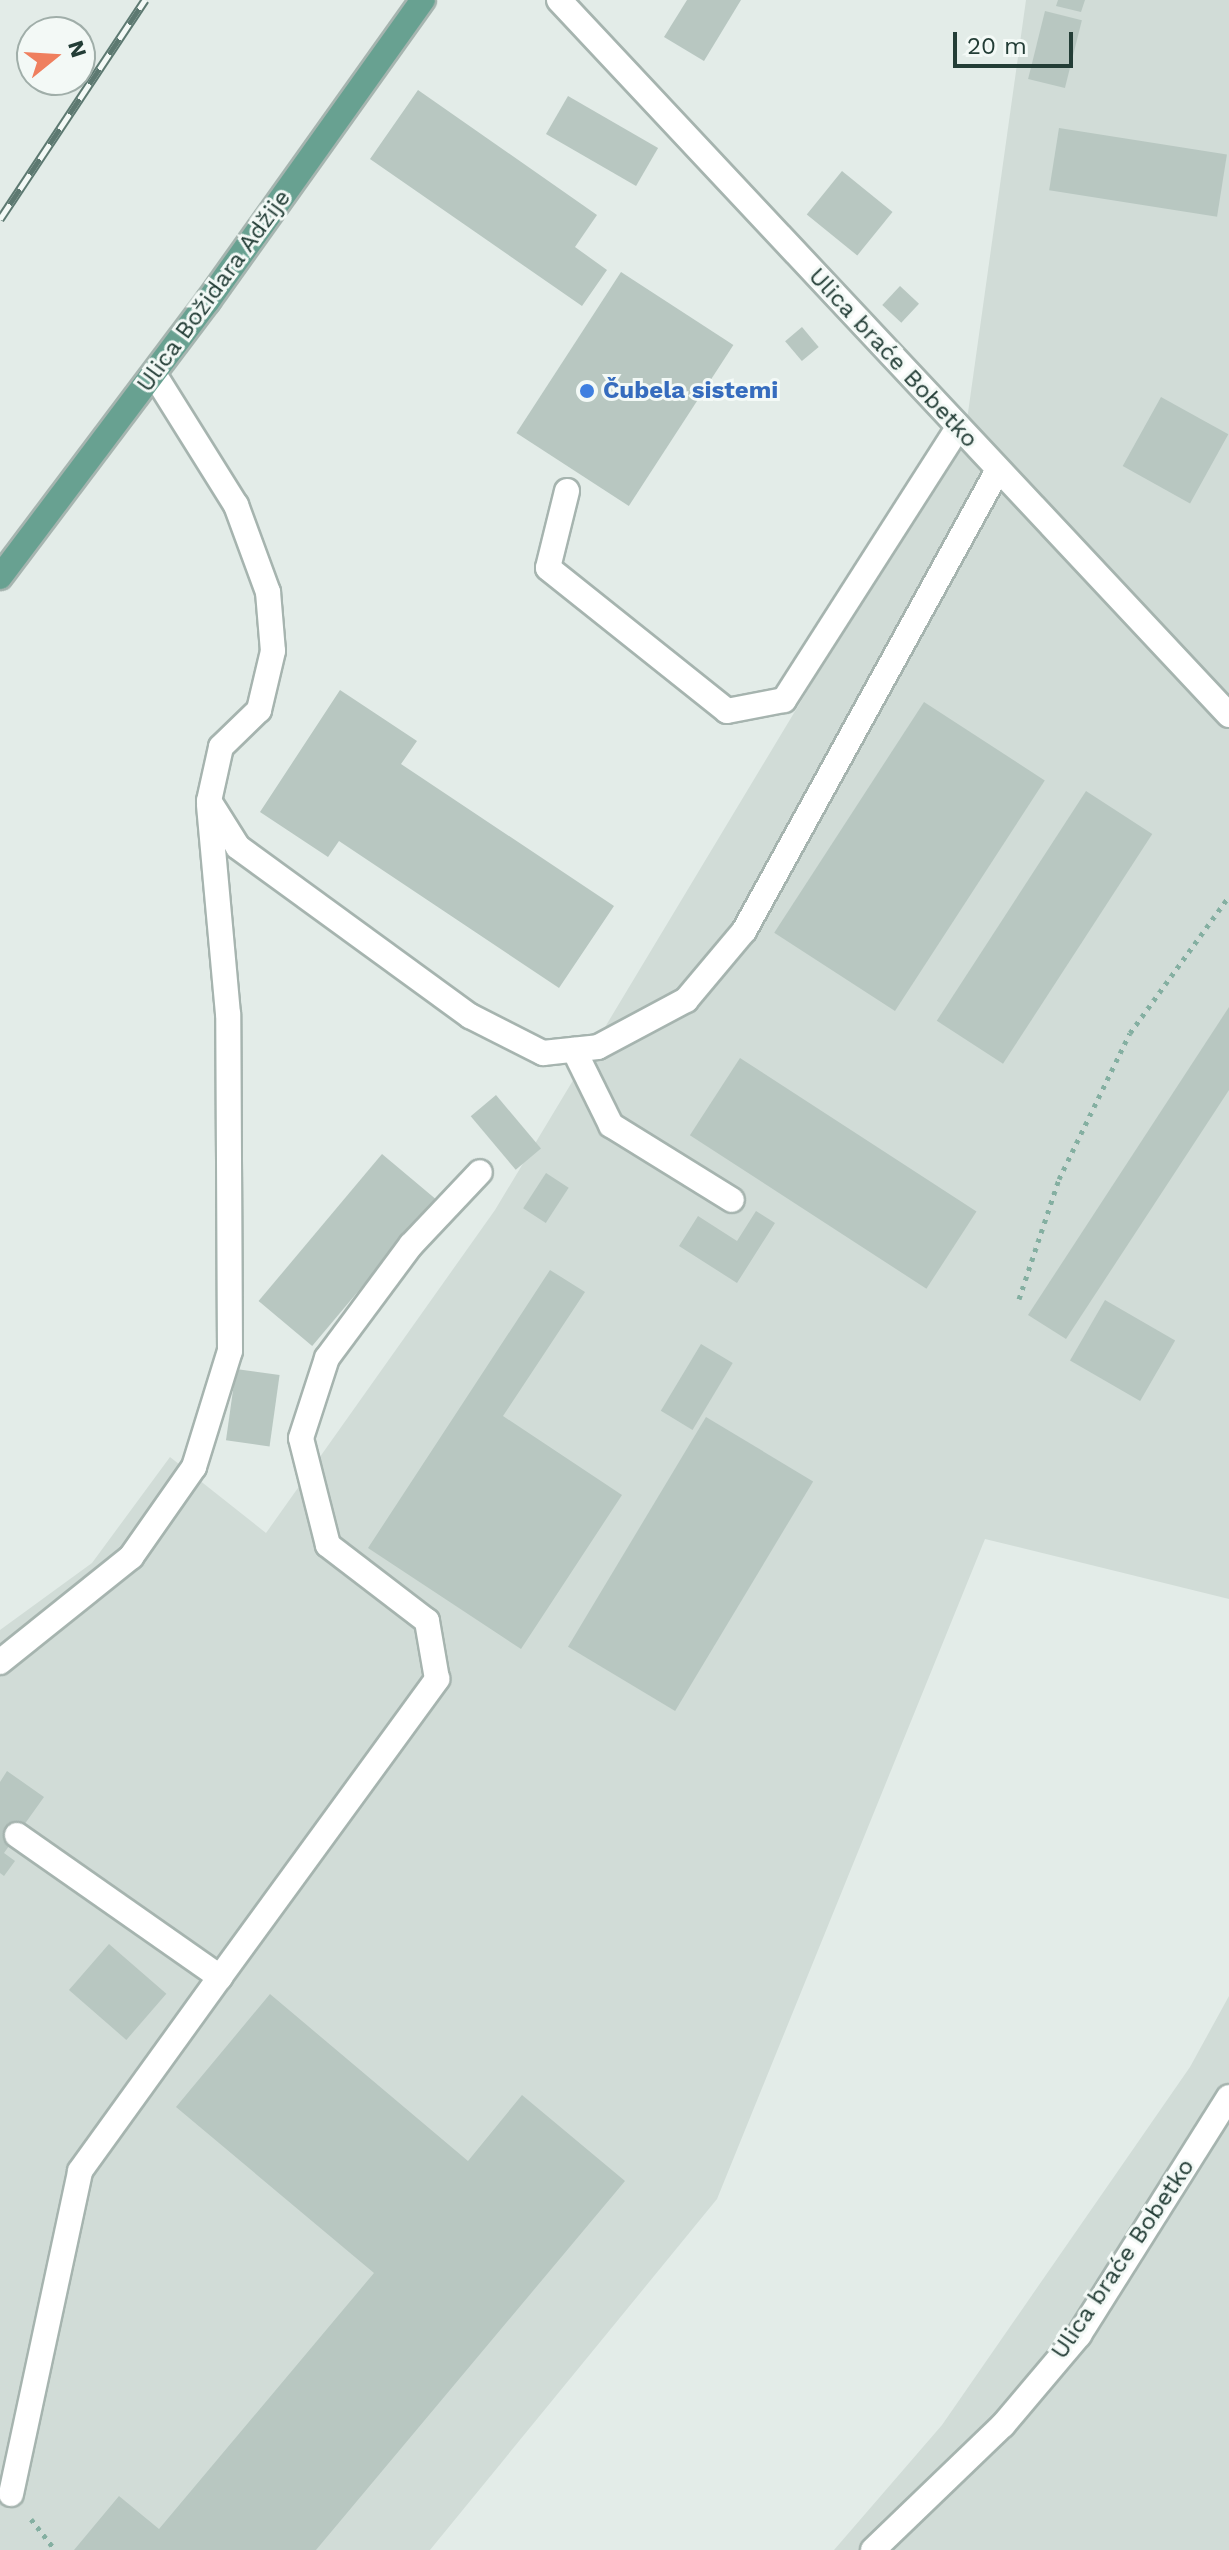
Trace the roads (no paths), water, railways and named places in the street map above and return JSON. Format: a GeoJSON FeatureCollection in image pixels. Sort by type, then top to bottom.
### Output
{"type":"FeatureCollection","features":[{"type":"Feature","properties":{"kind":"main road","name":"Ulica Božidara Adžije"},"geometry":{"type":"LineString","coordinates":[[0,577],[154,374],[423,0]]}},
{"type":"Feature","properties":{"kind":"street","name":"Ulica braće Bobetko"},"geometry":{"type":"LineString","coordinates":[[559,0],[1229,715]]}},
{"type":"Feature","properties":{"kind":"street"},"geometry":{"type":"LineString","coordinates":[[0,1662],[131,1557],[194,1467],[230,1351],[228,1014],[209,801],[221,747],[259,710],[273,651],[268,592],[236,505],[154,374]]}},
{"type":"Feature","properties":{"kind":"street"},"geometry":{"type":"LineString","coordinates":[[567,491],[548,568],[727,711],[784,700],[958,428]]}},
{"type":"Feature","properties":{"kind":"street"},"geometry":{"type":"LineString","coordinates":[[209,801],[238,847],[470,1016],[543,1053],[598,1047],[686,1000],[744,931],[998,470]]}},
{"type":"Feature","properties":{"kind":"street"},"geometry":{"type":"LineString","coordinates":[[574,1050],[611,1125],[732,1200]]}},
{"type":"Feature","properties":{"kind":"street"},"geometry":{"type":"LineString","coordinates":[[11,2494],[80,2171],[437,1679],[427,1621],[328,1545],[301,1438],[327,1358],[411,1245],[480,1172]]}},
{"type":"Feature","properties":{"kind":"street"},"geometry":{"type":"LineString","coordinates":[[17,1835],[220,1977]]}},
{"type":"Feature","properties":{"kind":"street","name":"Ulica braće Bobetko"},"geometry":{"type":"LineString","coordinates":[[873,2550],[1003,2425],[1079,2335],[1229,2097]]}},
{"type":"Feature","properties":{"kind":"railway"},"geometry":{"type":"LineString","coordinates":[[0,219],[145,0]]}},
{"type":"Feature","properties":{"kind":"place","name":"Čubela sistemi"},"geometry":{"type":"Point","coordinates":[587,391]}}]}
